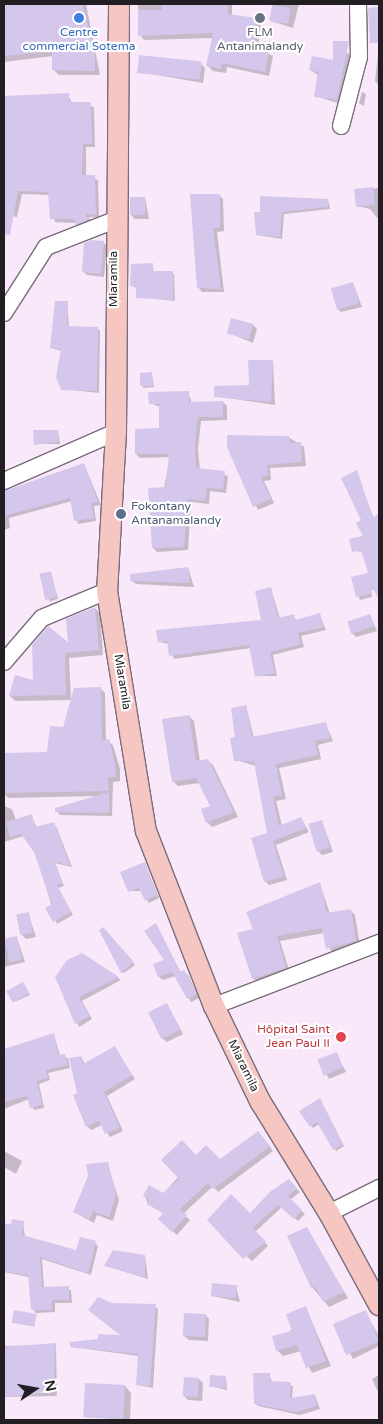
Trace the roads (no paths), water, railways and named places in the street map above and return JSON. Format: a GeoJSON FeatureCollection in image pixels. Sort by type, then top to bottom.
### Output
{"type":"FeatureCollection","features":[{"type":"Feature","properties":{"kind":"main road","name":"Miaramila"},"geometry":{"type":"LineString","coordinates":[[119,4],[114,220],[116,432],[107,591],[146,830],[214,1006],[260,1102],[329,1212],[379,1305]]}},
{"type":"Feature","properties":{"kind":"street"},"geometry":{"type":"LineString","coordinates":[[341,126],[359,57],[358,4]]}},
{"type":"Feature","properties":{"kind":"street"},"geometry":{"type":"LineString","coordinates":[[4,313],[46,247],[114,220]]}},
{"type":"Feature","properties":{"kind":"street"},"geometry":{"type":"LineString","coordinates":[[4,481],[116,432]]}},
{"type":"Feature","properties":{"kind":"street"},"geometry":{"type":"LineString","coordinates":[[4,662],[42,618],[107,591]]}},
{"type":"Feature","properties":{"kind":"street"},"geometry":{"type":"LineString","coordinates":[[214,1006],[379,943]]}},
{"type":"Feature","properties":{"kind":"street"},"geometry":{"type":"LineString","coordinates":[[329,1212],[379,1188]]}},
{"type":"Feature","properties":{"kind":"place","name":"Centre commercial Sotema"},"geometry":{"type":"Point","coordinates":[79,18]}},
{"type":"Feature","properties":{"kind":"place","name":"FLM Antanimalandy"},"geometry":{"type":"Point","coordinates":[260,18]}},
{"type":"Feature","properties":{"kind":"place","name":"Fokontany Antanamalandy"},"geometry":{"type":"Point","coordinates":[121,514]}},
{"type":"Feature","properties":{"kind":"place","name":"Hôpital Saint Jean Paul II"},"geometry":{"type":"Point","coordinates":[341,1037]}}]}
